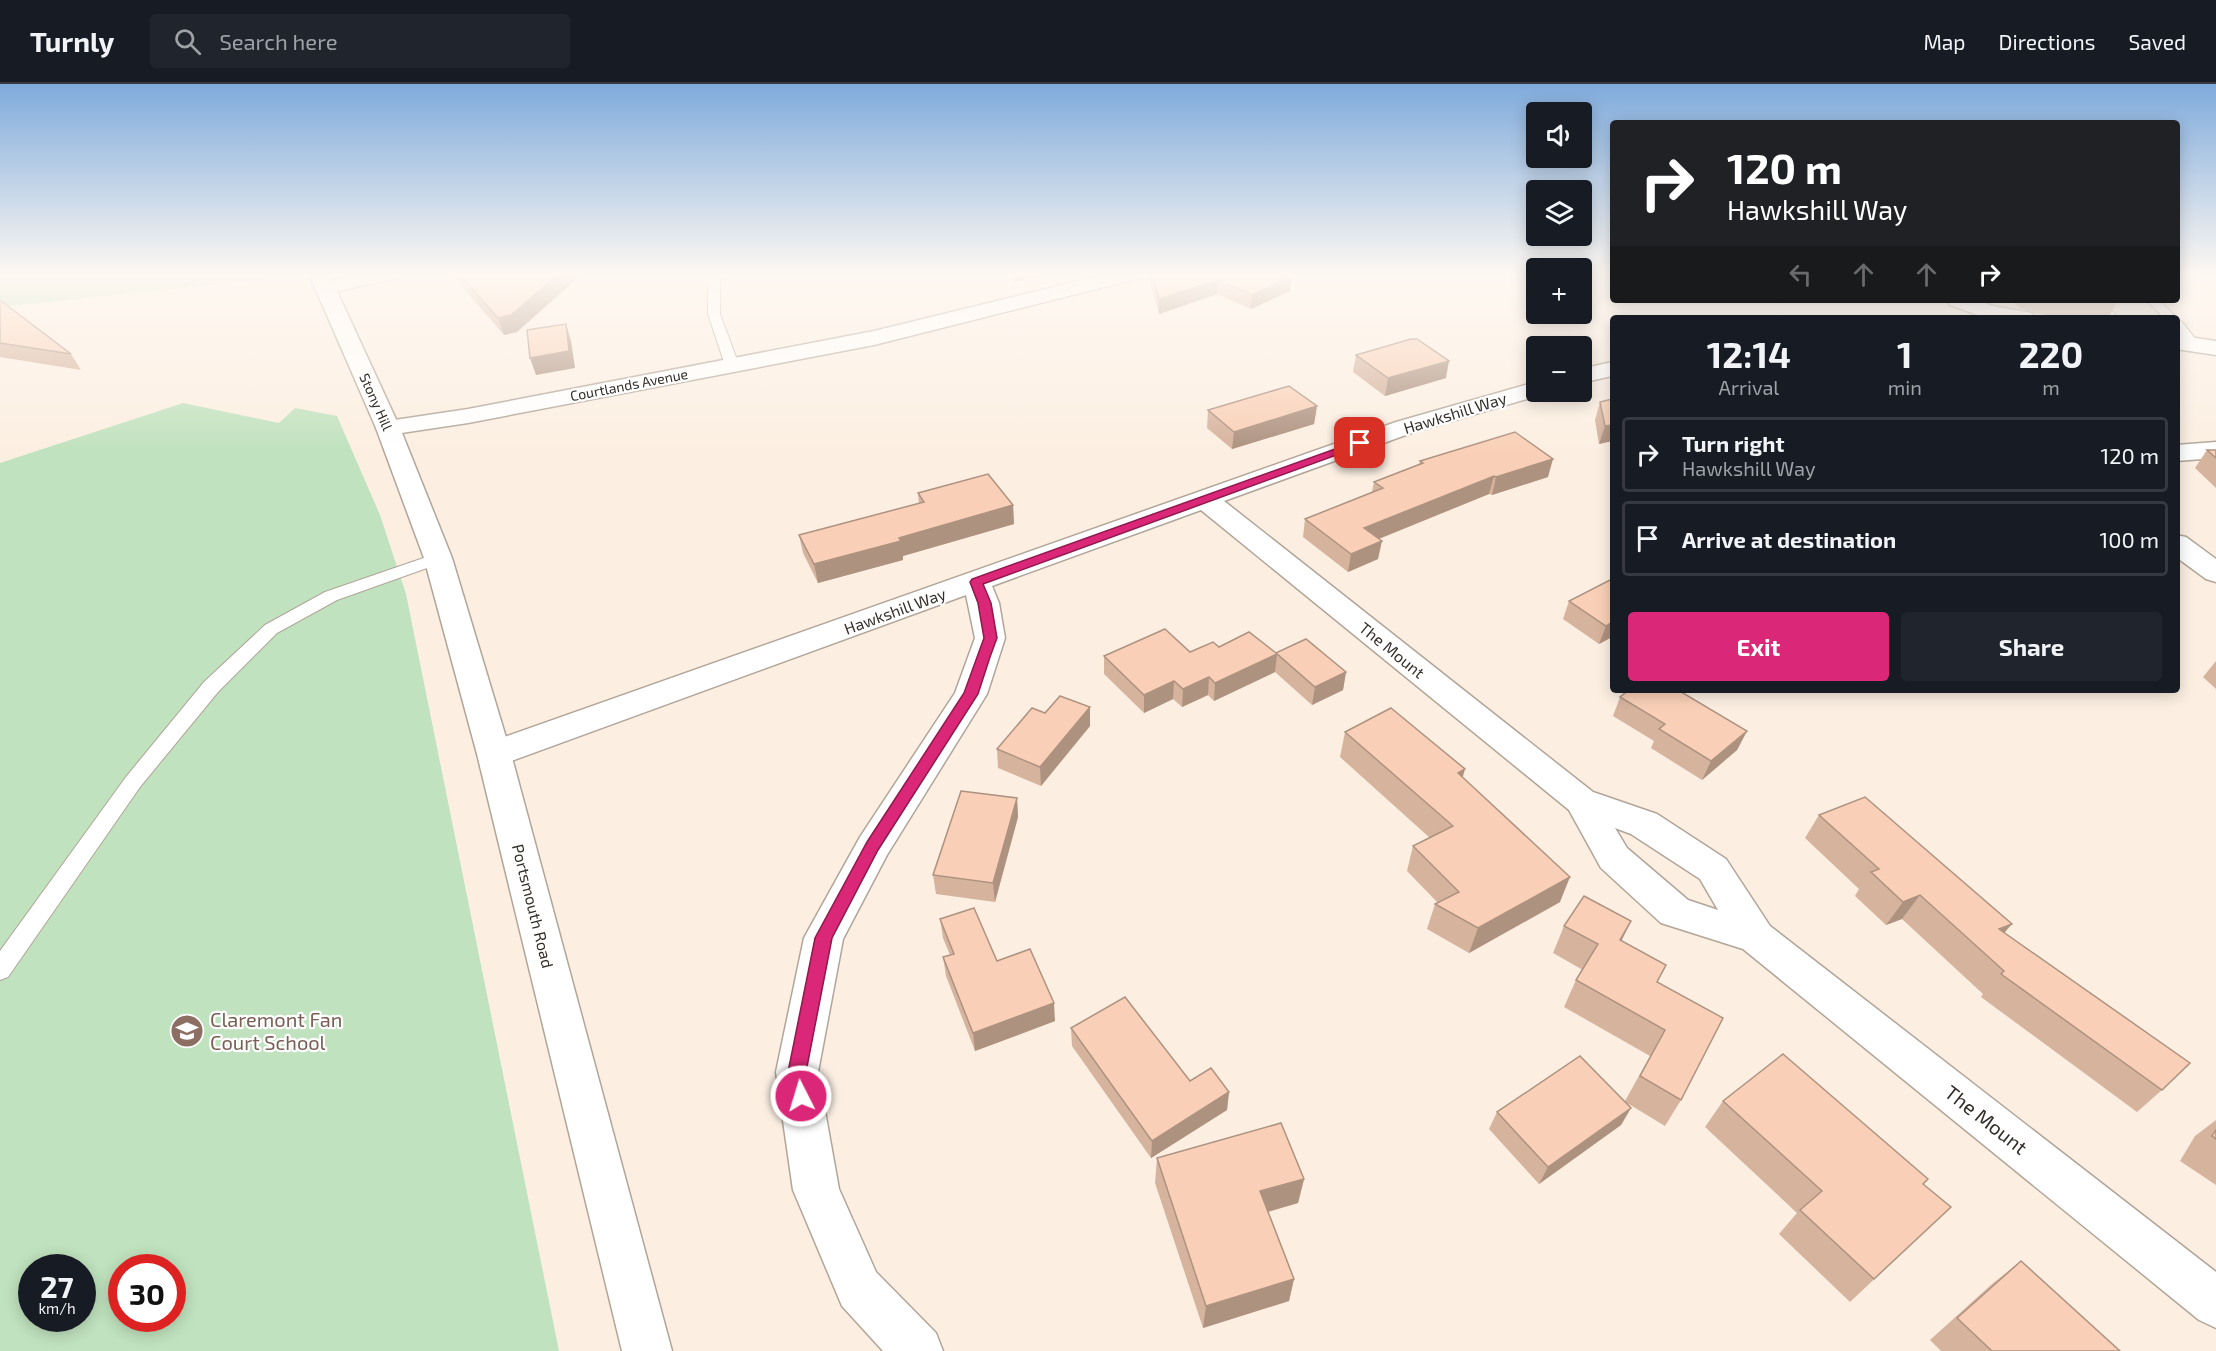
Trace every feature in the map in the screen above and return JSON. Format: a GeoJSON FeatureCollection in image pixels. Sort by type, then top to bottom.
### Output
{"type":"FeatureCollection","features":[{"type":"Feature","properties":{"kind":"street","name":"Stony Hill"},"geometry":{"type":"LineString","coordinates":[[345,333],[403,465]]}},
{"type":"Feature","properties":{"kind":"street","name":"Courtlands Avenue"},"geometry":{"type":"LineString","coordinates":[[388,428],[468,416],[893,333]]}},
{"type":"Feature","properties":{"kind":"street"},"geometry":{"type":"LineString","coordinates":[[2185,343],[2216,348]]}},
{"type":"Feature","properties":{"kind":"street"},"geometry":{"type":"LineString","coordinates":[[1592,374],[1610,369]]}},
{"type":"Feature","properties":{"kind":"street","name":"Hawkshill Way"},"geometry":{"type":"LineString","coordinates":[[494,754],[1405,427],[1526,392]]}},
{"type":"Feature","properties":{"kind":"street"},"geometry":{"type":"LineString","coordinates":[[2180,453],[2216,450]]}},
{"type":"Feature","properties":{"kind":"street","name":"Portsmouth Road"},"geometry":{"type":"LineString","coordinates":[[403,465],[438,558],[494,754],[647,1351]]}},
{"type":"Feature","properties":{"kind":"street","name":"The Mount"},"geometry":{"type":"LineString","coordinates":[[1204,499],[1581,801],[1644,824],[1713,869],[1756,938],[2216,1303]]}},
{"type":"Feature","properties":{"kind":"street"},"geometry":{"type":"LineString","coordinates":[[2180,546],[2216,573]]}},
{"type":"Feature","properties":{"kind":"street"},"geometry":{"type":"LineString","coordinates":[[918,1351],[859,1289],[816,1190],[797,1072],[824,938],[873,847],[971,694],[990,638],[984,603],[976,582]]}},
{"type":"Feature","properties":{"kind":"street","name":"The Mount"},"geometry":{"type":"LineString","coordinates":[[1581,801],[1614,858],[1675,912],[1756,938]]}},
{"type":"Feature","properties":{"kind":"lane"},"geometry":{"type":"LineString","coordinates":[[721,333],[732,365]]}},
{"type":"Feature","properties":{"kind":"lane"},"geometry":{"type":"LineString","coordinates":[[0,970],[133,782],[211,687],[271,629],[331,596],[438,558]]}},
{"type":"Feature","properties":{"kind":"green space","name":"Claremont Fan Court School"},"geometry":{"type":"Polygon","coordinates":[[[183,403],[279,423],[295,408],[337,416],[380,515],[406,594],[559,1351],[0,1351],[0,463],[183,403]]]}},
{"type":"Feature","properties":{"kind":"building"},"geometry":{"type":"Polygon","coordinates":[[[0,333],[44,333],[71,354],[0,343],[0,333]]]}},
{"type":"Feature","properties":{"kind":"building"},"geometry":{"type":"Polygon","coordinates":[[[527,333],[567,333],[569,351],[530,358],[527,333]]]}},
{"type":"Feature","properties":{"kind":"building"},"geometry":{"type":"Polygon","coordinates":[[[1417,339],[1449,361],[1388,378],[1356,355],[1417,339]]]}},
{"type":"Feature","properties":{"kind":"building"},"geometry":{"type":"Polygon","coordinates":[[[1289,386],[1317,406],[1234,432],[1208,410],[1289,386]]]}},
{"type":"Feature","properties":{"kind":"building"},"geometry":{"type":"Polygon","coordinates":[[[1610,400],[1610,425],[1605,426],[1600,402],[1610,400]]]}},
{"type":"Feature","properties":{"kind":"building"},"geometry":{"type":"Polygon","coordinates":[[[1515,432],[1553,459],[1494,476],[1364,528],[1382,541],[1351,554],[1305,519],[1383,488],[1374,482],[1423,463],[1420,461],[1515,432]]]}},
{"type":"Feature","properties":{"kind":"building"},"geometry":{"type":"Polygon","coordinates":[[[2207,450],[2216,450],[2216,458],[2207,450]]]}},
{"type":"Feature","properties":{"kind":"building"},"geometry":{"type":"Polygon","coordinates":[[[988,474],[1013,505],[899,538],[901,541],[814,564],[799,535],[924,502],[918,493],[988,474]]]}},
{"type":"Feature","properties":{"kind":"building"},"geometry":{"type":"Polygon","coordinates":[[[1610,580],[1610,623],[1606,626],[1569,601],[1610,580]]]}},
{"type":"Feature","properties":{"kind":"building"},"geometry":{"type":"Polygon","coordinates":[[[1165,629],[1190,652],[1213,642],[1219,647],[1249,632],[1276,653],[1306,639],[1346,672],[1315,687],[1277,654],[1215,683],[1209,677],[1183,689],[1174,681],[1144,695],[1104,656],[1165,629]]]}},
{"type":"Feature","properties":{"kind":"building"},"geometry":{"type":"Polygon","coordinates":[[[1625,693],[1683,693],[1747,731],[1711,761],[1659,729],[1665,724],[1620,697],[1625,693]]]}},
{"type":"Feature","properties":{"kind":"building"},"geometry":{"type":"Polygon","coordinates":[[[1060,696],[1090,707],[1040,767],[997,749],[1032,708],[1045,713],[1060,696]]]}},
{"type":"Feature","properties":{"kind":"building"},"geometry":{"type":"Polygon","coordinates":[[[1391,708],[1465,769],[1458,773],[1570,877],[1478,928],[1435,904],[1459,892],[1413,846],[1453,826],[1345,732],[1391,708]]]}},
{"type":"Feature","properties":{"kind":"building"},"geometry":{"type":"Polygon","coordinates":[[[961,791],[1017,798],[993,883],[933,875],[961,791]]]}},
{"type":"Feature","properties":{"kind":"building"},"geometry":{"type":"Polygon","coordinates":[[[1865,797],[2012,924],[1999,929],[2190,1063],[2162,1090],[2001,974],[2004,971],[1920,895],[1903,902],[1871,872],[1879,869],[1819,815],[1865,797]]]}},
{"type":"Feature","properties":{"kind":"building"},"geometry":{"type":"Polygon","coordinates":[[[1584,896],[1631,921],[1620,940],[1666,965],[1657,982],[1723,1018],[1681,1100],[1640,1076],[1665,1030],[1576,980],[1598,944],[1564,926],[1584,896]]]}},
{"type":"Feature","properties":{"kind":"building"},"geometry":{"type":"Polygon","coordinates":[[[974,908],[997,961],[1030,949],[1054,1003],[973,1033],[943,957],[954,954],[940,919],[974,908]]]}},
{"type":"Feature","properties":{"kind":"building"},"geometry":{"type":"Polygon","coordinates":[[[1125,997],[1190,1081],[1211,1068],[1229,1092],[1152,1141],[1071,1028],[1125,997]]]}},
{"type":"Feature","properties":{"kind":"building"},"geometry":{"type":"Polygon","coordinates":[[[1783,1054],[1928,1179],[1923,1184],[1951,1207],[1874,1279],[1800,1210],[1822,1191],[1723,1101],[1783,1054]]]}},
{"type":"Feature","properties":{"kind":"building"},"geometry":{"type":"Polygon","coordinates":[[[1580,1056],[1631,1108],[1548,1167],[1497,1112],[1580,1056]]]}},
{"type":"Feature","properties":{"kind":"building"},"geometry":{"type":"Polygon","coordinates":[[[1281,1123],[1304,1179],[1260,1191],[1294,1279],[1206,1306],[1157,1158],[1281,1123]]]}},
{"type":"Feature","properties":{"kind":"building"},"geometry":{"type":"Polygon","coordinates":[[[2021,1261],[2120,1351],[1992,1351],[1957,1318],[2021,1261]]]}},
{"type":"Feature","properties":{"kind":"place","name":"Claremont Fan Court School"},"geometry":{"type":"Point","coordinates":[187,1031]}},
{"type":"Feature","properties":{"kind":"route"},"geometry":{"type":"LineString","coordinates":[[801,1096],[797,1072],[824,938],[873,847],[971,694],[984,657],[990,638],[984,603],[976,582],[1360,443]]}}]}
